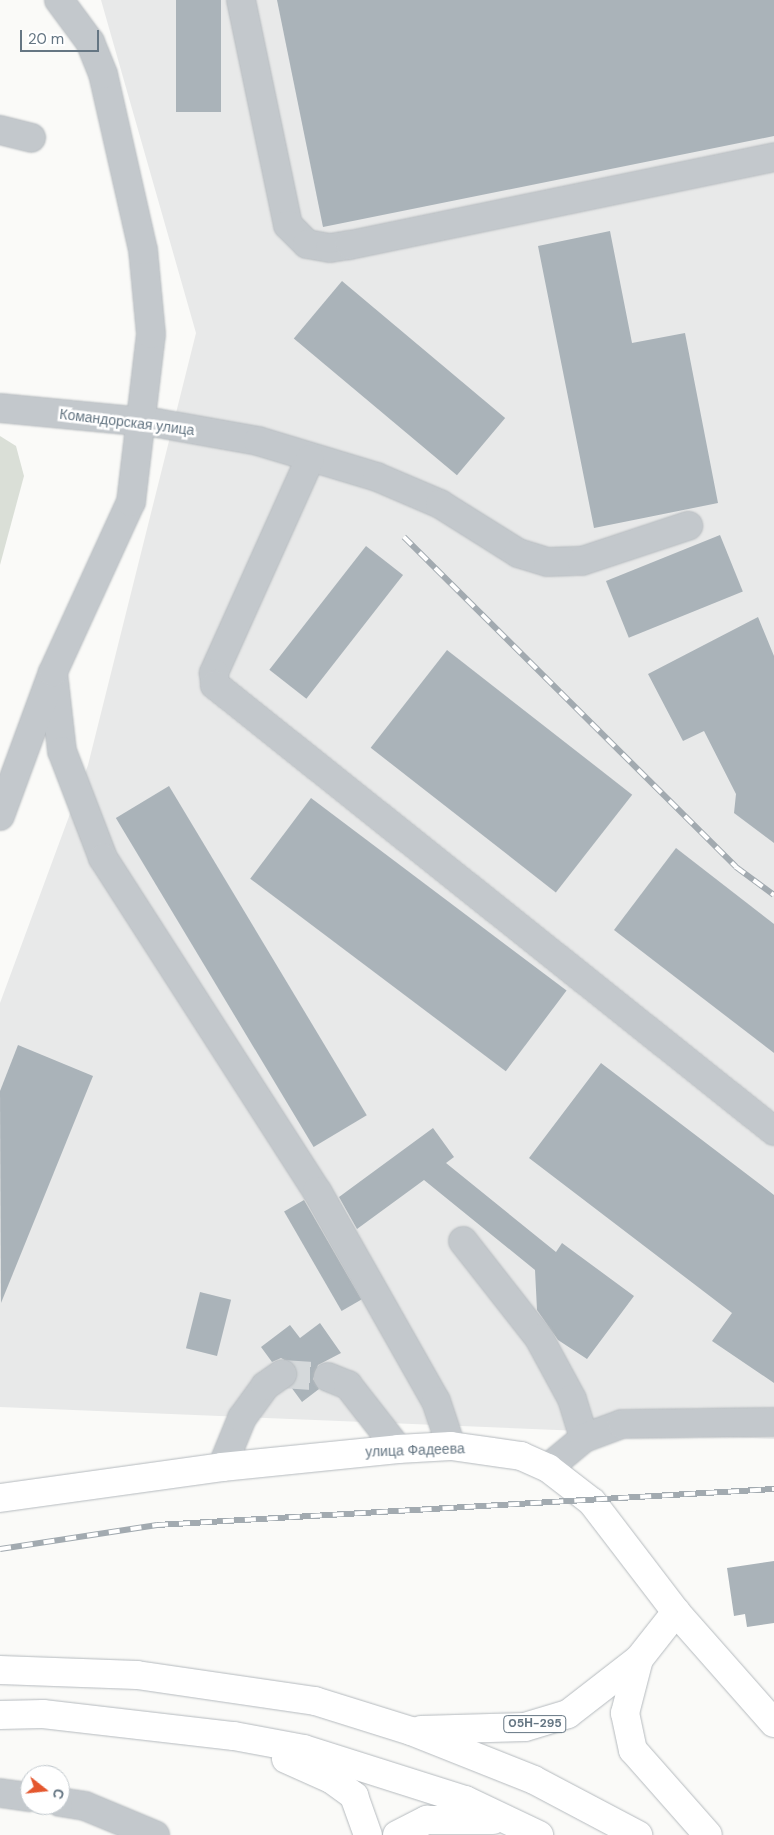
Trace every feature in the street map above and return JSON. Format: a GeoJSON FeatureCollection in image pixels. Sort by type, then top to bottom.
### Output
{"type":"FeatureCollection","features":[{"type":"Feature","properties":{"kind":"main road","name":"улица Фадеева"},"geometry":{"type":"LineString","coordinates":[[0,1498],[222,1467],[398,1449],[451,1446],[521,1456],[548,1468],[592,1502],[676,1612],[774,1723]]}},
{"type":"Feature","properties":{"kind":"main road","name":"05Н-295"},"geometry":{"type":"LineString","coordinates":[[411,1731],[525,1726],[568,1714],[639,1659],[676,1612]]}},
{"type":"Feature","properties":{"kind":"main road","name":"05Н-295"},"geometry":{"type":"LineString","coordinates":[[639,1659],[625,1713],[632,1750],[708,1835]]}},
{"type":"Feature","properties":{"kind":"main road"},"geometry":{"type":"LineString","coordinates":[[0,1670],[137,1675],[315,1701],[411,1731],[534,1780],[638,1835]]}},
{"type":"Feature","properties":{"kind":"main road"},"geometry":{"type":"LineString","coordinates":[[0,1714],[43,1714],[234,1736],[379,1770],[514,1821],[539,1835]]}},
{"type":"Feature","properties":{"kind":"main road"},"geometry":{"type":"LineString","coordinates":[[234,1736],[331,1779],[354,1796],[368,1835]]}},
{"type":"Feature","properties":{"kind":"main road"},"geometry":{"type":"LineString","coordinates":[[397,1835],[427,1820],[465,1817],[514,1821]]}},
{"type":"Feature","properties":{"kind":"street"},"geometry":{"type":"LineString","coordinates":[[0,816],[53,672],[131,502],[139,422],[151,334],[143,250],[103,74],[90,42],[59,0]]}},
{"type":"Feature","properties":{"kind":"street"},"geometry":{"type":"LineString","coordinates":[[241,0],[288,225],[307,244],[330,248],[350,245],[773,161]]}},
{"type":"Feature","properties":{"kind":"street"},"geometry":{"type":"LineString","coordinates":[[0,130],[31,138]]}},
{"type":"Feature","properties":{"kind":"street","name":"Командорская улица"},"geometry":{"type":"LineString","coordinates":[[0,408],[139,422],[258,441],[310,459],[386,481],[440,504],[518,553],[548,562],[582,561],[688,526]]}},
{"type":"Feature","properties":{"kind":"street"},"geometry":{"type":"LineString","coordinates":[[310,459],[214,673],[215,685],[774,1131]]}},
{"type":"Feature","properties":{"kind":"street"},"geometry":{"type":"LineString","coordinates":[[53,672],[62,751],[103,858],[317,1191],[436,1401],[451,1446]]}},
{"type":"Feature","properties":{"kind":"street"},"geometry":{"type":"LineString","coordinates":[[463,1242],[539,1338],[572,1399],[584,1438]]}},
{"type":"Feature","properties":{"kind":"street"},"geometry":{"type":"LineString","coordinates":[[222,1467],[242,1418],[265,1386],[282,1374]]}},
{"type":"Feature","properties":{"kind":"street"},"geometry":{"type":"LineString","coordinates":[[328,1377],[348,1385],[398,1449]]}},
{"type":"Feature","properties":{"kind":"street"},"geometry":{"type":"LineString","coordinates":[[548,1468],[584,1438],[622,1424],[661,1420],[774,1422]]}},
{"type":"Feature","properties":{"kind":"street"},"geometry":{"type":"LineString","coordinates":[[0,1793],[20,1796]]}},
{"type":"Feature","properties":{"kind":"street"},"geometry":{"type":"LineString","coordinates":[[70,1804],[85,1806],[155,1835]]}},
{"type":"Feature","properties":{"kind":"shaded area"},"geometry":{"type":"Polygon","coordinates":[[[101,0],[774,0],[774,1439],[0,1407],[0,1003],[88,765],[196,333],[101,0]]]}},
{"type":"Feature","properties":{"kind":"shaded area"},"geometry":{"type":"Polygon","coordinates":[[[0,436],[16,446],[24,476],[0,565],[0,436]]]}},
{"type":"Feature","properties":{"kind":"building"},"geometry":{"type":"Polygon","coordinates":[[[176,0],[221,0],[221,112],[176,112],[176,0]]]}},
{"type":"Feature","properties":{"kind":"building"},"geometry":{"type":"Polygon","coordinates":[[[277,0],[774,0],[774,136],[323,227],[277,0]]]}},
{"type":"Feature","properties":{"kind":"building"},"geometry":{"type":"Polygon","coordinates":[[[610,231],[632,343],[685,333],[718,503],[594,528],[538,246],[610,231]]]}},
{"type":"Feature","properties":{"kind":"building"},"geometry":{"type":"Polygon","coordinates":[[[342,281],[505,418],[457,475],[294,338],[342,281]]]}},
{"type":"Feature","properties":{"kind":"building"},"geometry":{"type":"Polygon","coordinates":[[[720,535],[743,592],[629,638],[606,581],[720,535]]]}},
{"type":"Feature","properties":{"kind":"building"},"geometry":{"type":"Polygon","coordinates":[[[366,546],[403,575],[306,699],[269,670],[366,546]]]}},
{"type":"Feature","properties":{"kind":"building"},"geometry":{"type":"Polygon","coordinates":[[[758,617],[774,656],[774,843],[734,813],[736,794],[704,731],[683,741],[648,674],[758,617]]]}},
{"type":"Feature","properties":{"kind":"building"},"geometry":{"type":"Polygon","coordinates":[[[447,650],[632,795],[556,892],[371,748],[447,650]]]}},
{"type":"Feature","properties":{"kind":"building"},"geometry":{"type":"Polygon","coordinates":[[[169,786],[367,1115],[314,1147],[116,818],[169,786]]]}},
{"type":"Feature","properties":{"kind":"building"},"geometry":{"type":"Polygon","coordinates":[[[311,798],[567,991],[506,1071],[250,879],[311,798]]]}},
{"type":"Feature","properties":{"kind":"building"},"geometry":{"type":"Polygon","coordinates":[[[676,848],[774,924],[774,1053],[614,930],[676,848]]]}},
{"type":"Feature","properties":{"kind":"building"},"geometry":{"type":"Polygon","coordinates":[[[18,1045],[93,1076],[1,1303],[0,1091],[18,1045]]]}},
{"type":"Feature","properties":{"kind":"building"},"geometry":{"type":"Polygon","coordinates":[[[601,1063],[774,1195],[774,1383],[712,1341],[732,1313],[529,1158],[601,1063]]]}},
{"type":"Feature","properties":{"kind":"building"},"geometry":{"type":"Polygon","coordinates":[[[433,1128],[454,1157],[446,1163],[556,1252],[562,1243],[634,1296],[587,1359],[558,1340],[537,1310],[535,1270],[424,1180],[357,1229],[339,1197],[433,1128]]]}},
{"type":"Feature","properties":{"kind":"building"},"geometry":{"type":"Polygon","coordinates":[[[304,1200],[362,1300],[342,1311],[284,1212],[304,1200]]]}},
{"type":"Feature","properties":{"kind":"building"},"geometry":{"type":"Polygon","coordinates":[[[200,1292],[231,1300],[217,1356],[186,1348],[200,1292]]]}},
{"type":"Feature","properties":{"kind":"building"},"geometry":{"type":"Polygon","coordinates":[[[320,1323],[341,1353],[318,1365],[313,1379],[319,1389],[302,1402],[291,1387],[298,1373],[294,1365],[281,1358],[272,1362],[261,1347],[290,1325],[300,1338],[320,1323]]]}},
{"type":"Feature","properties":{"kind":"building"},"geometry":{"type":"Polygon","coordinates":[[[774,1561],[774,1623],[747,1627],[745,1614],[734,1616],[727,1568],[774,1561]]]}},
{"type":"Feature","properties":{"kind":"tunnel"},"geometry":{"type":"LineString","coordinates":[[282,1374],[328,1377]]}},
{"type":"Feature","properties":{"kind":"railway"},"geometry":{"type":"LineString","coordinates":[[404,537],[736,867],[774,895]]}},
{"type":"Feature","properties":{"kind":"railway"},"geometry":{"type":"LineString","coordinates":[[0,1549],[157,1525],[774,1489]]}}]}
